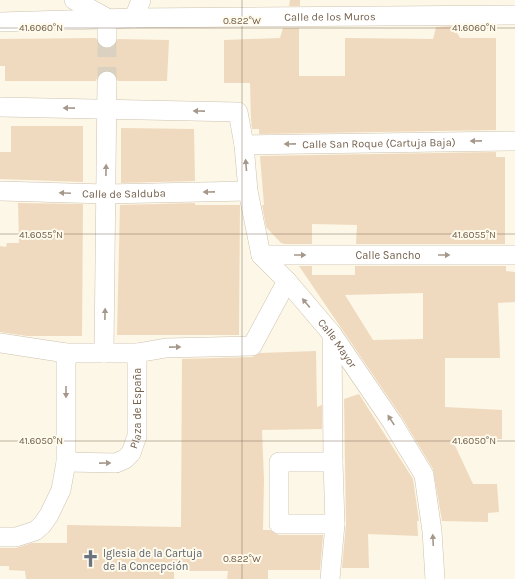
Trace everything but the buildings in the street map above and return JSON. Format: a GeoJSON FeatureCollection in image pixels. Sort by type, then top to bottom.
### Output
{"type":"FeatureCollection","features":[{"type":"Feature","properties":{"kind":"street"},"geometry":{"type":"LineString","coordinates":[[74,0],[107,18],[107,38]]}},
{"type":"Feature","properties":{"kind":"street"},"geometry":{"type":"LineString","coordinates":[[134,18],[141,0]]}},
{"type":"Feature","properties":{"kind":"street","name":"Calle de los Muros"},"geometry":{"type":"LineString","coordinates":[[0,22],[107,18],[515,15]]}},
{"type":"Feature","properties":{"kind":"street"},"geometry":{"type":"LineString","coordinates":[[104,353],[107,81]]}},
{"type":"Feature","properties":{"kind":"street"},"geometry":{"type":"LineString","coordinates":[[0,107],[238,112],[244,145],[248,191],[261,255]]}},
{"type":"Feature","properties":{"kind":"street","name":"Calle San Roque (Cartuja Baja)"},"geometry":{"type":"LineString","coordinates":[[244,145],[515,140]]}},
{"type":"Feature","properties":{"kind":"street","name":"Calle de Salduba"},"geometry":{"type":"LineString","coordinates":[[0,191],[106,194],[248,191]]}},
{"type":"Feature","properties":{"kind":"street","name":"Calle Sancho"},"geometry":{"type":"LineString","coordinates":[[261,255],[515,255]]}},
{"type":"Feature","properties":{"kind":"street","name":"Calle Mayor"},"geometry":{"type":"LineString","coordinates":[[261,255],[287,281],[332,334],[392,422],[424,475],[432,532],[435,579]]}},
{"type":"Feature","properties":{"kind":"street"},"geometry":{"type":"LineString","coordinates":[[137,352],[166,348],[252,346],[287,281]]}},
{"type":"Feature","properties":{"kind":"street"},"geometry":{"type":"LineString","coordinates":[[330,579],[336,524],[333,462],[332,334]]}},
{"type":"Feature","properties":{"kind":"street","name":"Plaza de España"},"geometry":{"type":"LineString","coordinates":[[0,343],[66,352],[137,352],[137,436],[131,453],[125,459],[116,463],[66,462]]}},
{"type":"Feature","properties":{"kind":"street"},"geometry":{"type":"LineString","coordinates":[[0,537],[24,535],[35,531],[42,525],[55,505],[61,490],[66,462],[66,352]]}},
{"type":"Feature","properties":{"kind":"street"},"geometry":{"type":"LineString","coordinates":[[333,462],[279,462],[279,524],[336,524]]}},
{"type":"Feature","properties":{"kind":"tunnel"},"geometry":{"type":"LineString","coordinates":[[107,38],[107,81]]}},
{"type":"Feature","properties":{"kind":"place","name":"Iglesia de la Cartuja de la Concepción"},"geometry":{"type":"Point","coordinates":[90,559]}}]}
